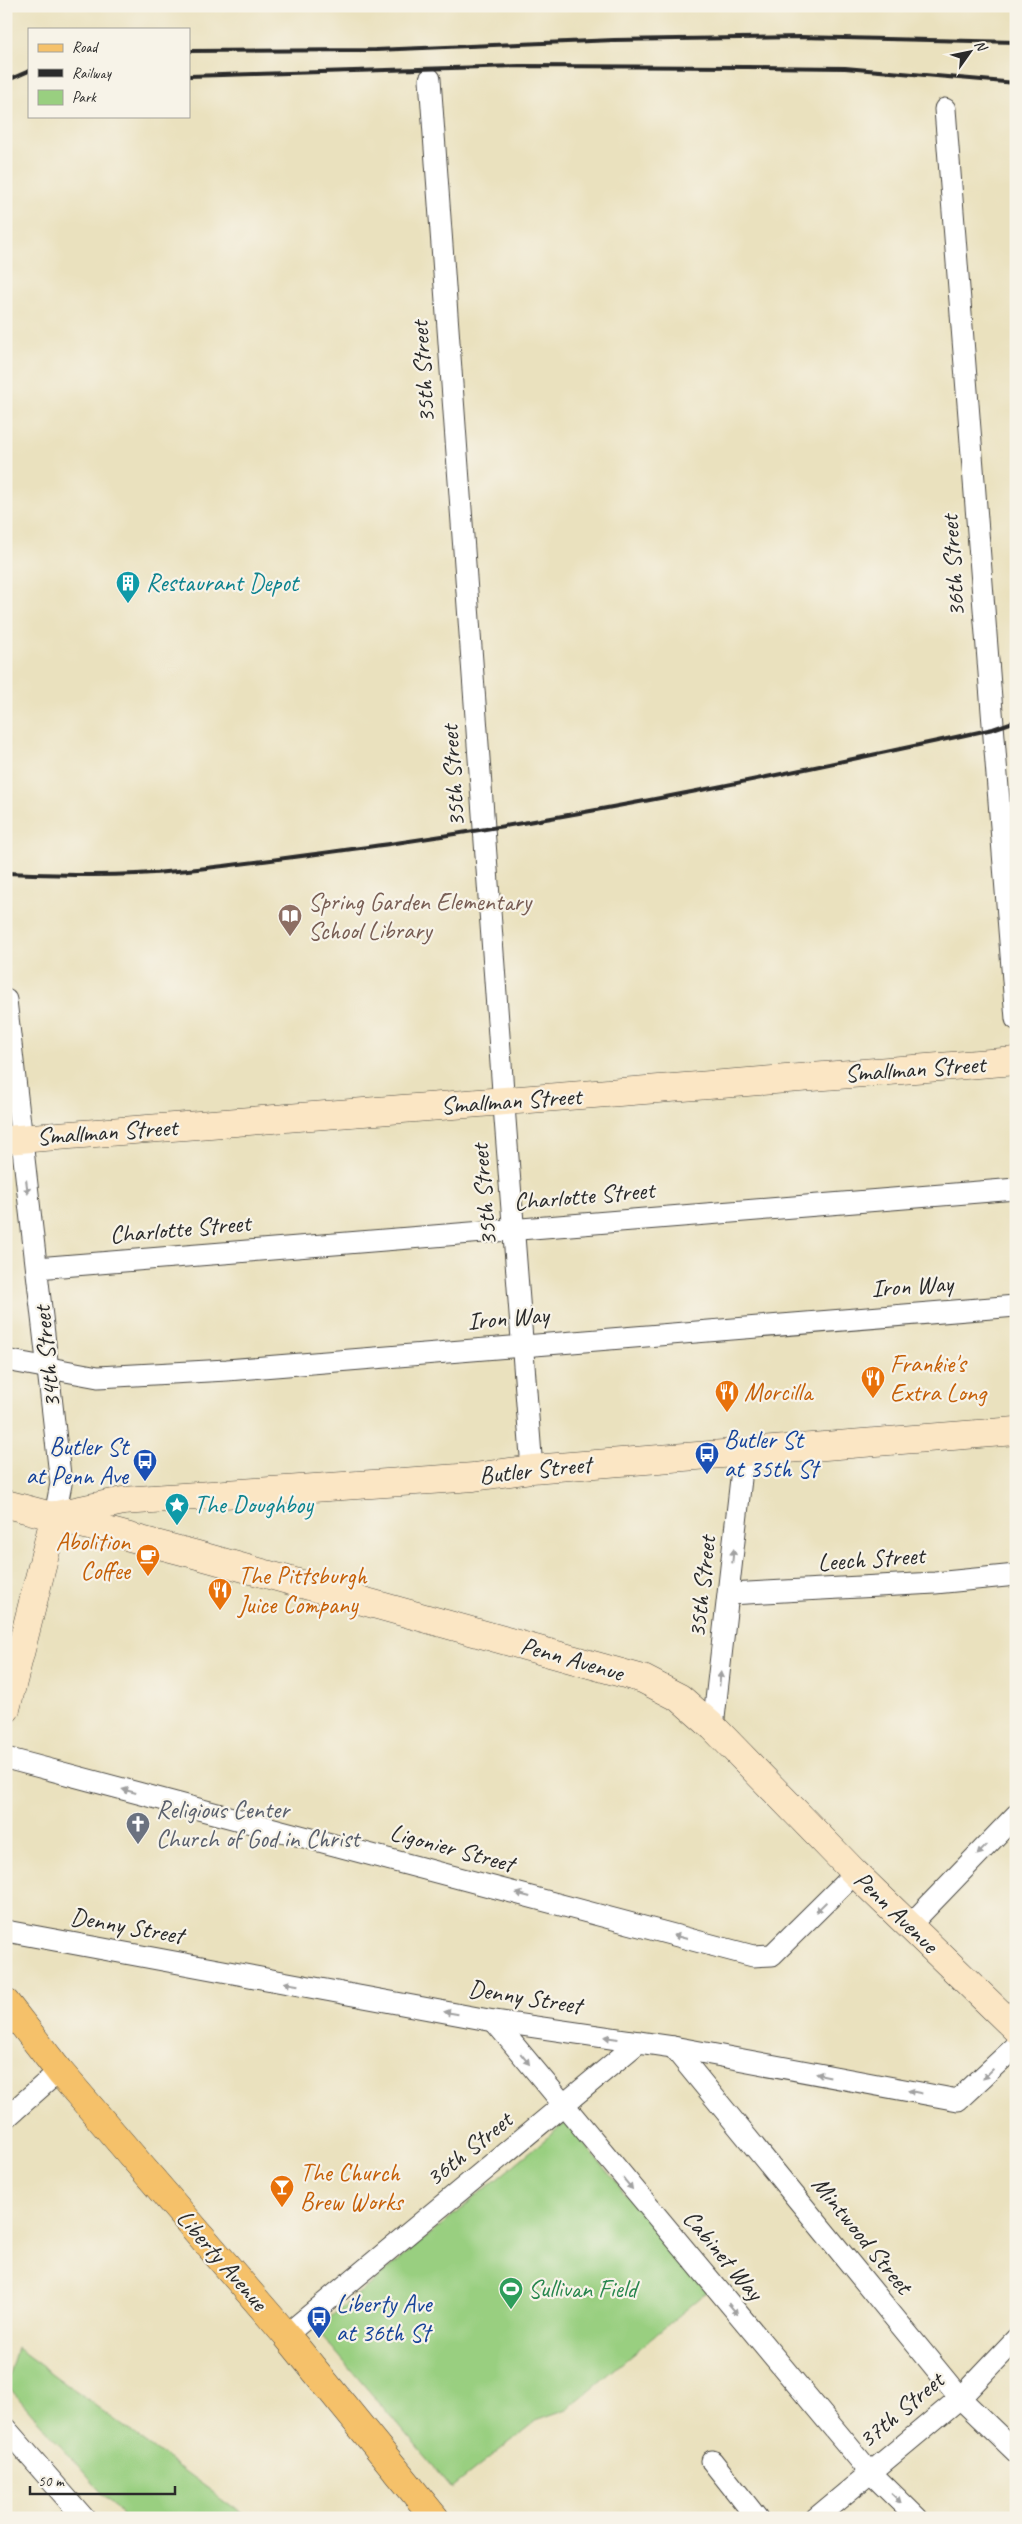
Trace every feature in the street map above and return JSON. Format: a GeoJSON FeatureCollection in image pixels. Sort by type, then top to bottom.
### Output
{"type":"FeatureCollection","features":[{"type":"Feature","properties":{"kind":"main road","name":"Smallman Street"},"geometry":{"type":"LineString","coordinates":[[14,1140],[1016,1061]]}},
{"type":"Feature","properties":{"kind":"main road","name":"Butler Street"},"geometry":{"type":"LineString","coordinates":[[55,1515],[122,1501],[474,1477],[532,1469],[1016,1431]]}},
{"type":"Feature","properties":{"kind":"main road","name":"Penn Avenue"},"geometry":{"type":"LineString","coordinates":[[6,1504],[55,1515],[124,1536],[203,1556],[643,1679],[680,1698],[713,1727],[856,1873],[1016,2029]]}},
{"type":"Feature","properties":{"kind":"main road","name":"34th Street"},"geometry":{"type":"LineString","coordinates":[[6,1709],[55,1515]]}},
{"type":"Feature","properties":{"kind":"main road","name":"Liberty Avenue"},"geometry":{"type":"LineString","coordinates":[[6,2003],[60,2071],[286,2335],[434,2518]]}},
{"type":"Feature","properties":{"kind":"street","name":"35th Street"},"geometry":{"type":"LineString","coordinates":[[430,79],[532,1469]]}},
{"type":"Feature","properties":{"kind":"street","name":"36th Street"},"geometry":{"type":"LineString","coordinates":[[945,109],[1013,961],[1016,1019]]}},
{"type":"Feature","properties":{"kind":"street","name":"34th Street"},"geometry":{"type":"LineString","coordinates":[[6,1000],[14,1140],[37,1268],[60,1484],[55,1515]]}},
{"type":"Feature","properties":{"kind":"street","name":"Charlotte Street"},"geometry":{"type":"LineString","coordinates":[[37,1268],[1016,1189]]}},
{"type":"Feature","properties":{"kind":"street","name":"Iron Way"},"geometry":{"type":"LineString","coordinates":[[6,1360],[49,1369],[108,1377],[237,1369],[523,1344],[1016,1306]]}},
{"type":"Feature","properties":{"kind":"street","name":"35th Street"},"geometry":{"type":"LineString","coordinates":[[713,1727],[730,1594],[744,1452]]}},
{"type":"Feature","properties":{"kind":"street","name":"Leech Street"},"geometry":{"type":"LineString","coordinates":[[730,1594],[935,1583],[1016,1575]]}},
{"type":"Feature","properties":{"kind":"street","name":"Ligonier Street"},"geometry":{"type":"LineString","coordinates":[[6,1758],[753,1956],[772,1954],[856,1873]]}},
{"type":"Feature","properties":{"kind":"street"},"geometry":{"type":"LineString","coordinates":[[910,1925],[1016,1815]]}},
{"type":"Feature","properties":{"kind":"street","name":"Denny Street"},"geometry":{"type":"LineString","coordinates":[[6,1931],[494,2021],[673,2047],[958,2100],[1016,2046]]}},
{"type":"Feature","properties":{"kind":"street","name":"Cabinet Way"},"geometry":{"type":"LineString","coordinates":[[494,2021],[870,2472],[917,2518]]}},
{"type":"Feature","properties":{"kind":"street","name":"36th Street"},"geometry":{"type":"LineString","coordinates":[[286,2335],[639,2042]]}},
{"type":"Feature","properties":{"kind":"street","name":"Mintwood Street"},"geometry":{"type":"LineString","coordinates":[[673,2047],[960,2398],[1016,2452]]}},
{"type":"Feature","properties":{"kind":"street"},"geometry":{"type":"LineString","coordinates":[[6,2118],[60,2071]]}},
{"type":"Feature","properties":{"kind":"street","name":"37th Street"},"geometry":{"type":"LineString","coordinates":[[816,2518],[960,2398],[1016,2339]]}},
{"type":"Feature","properties":{"kind":"street"},"geometry":{"type":"LineString","coordinates":[[6,2429],[84,2518]]}},
{"type":"Feature","properties":{"kind":"street"},"geometry":{"type":"LineString","coordinates":[[712,2461],[757,2518]]}},
{"type":"Feature","properties":{"kind":"green space","name":"Sullivan Field"},"geometry":{"type":"Polygon","coordinates":[[[566,2122],[707,2292],[567,2409],[539,2419],[452,2488],[316,2329],[566,2122]]]}},
{"type":"Feature","properties":{"kind":"green space"},"geometry":{"type":"Polygon","coordinates":[[[17,2348],[248,2518],[124,2518],[6,2384],[17,2348]]]}},
{"type":"Feature","properties":{"kind":"railway"},"geometry":{"type":"LineString","coordinates":[[190,51],[376,50],[614,40],[800,37],[1016,42]]}},
{"type":"Feature","properties":{"kind":"railway"},"geometry":{"type":"LineString","coordinates":[[190,76],[519,66],[747,67],[845,68],[1016,83]]}},
{"type":"Feature","properties":{"kind":"railway"},"geometry":{"type":"LineString","coordinates":[[6,81],[28,71]]}},
{"type":"Feature","properties":{"kind":"railway"},"geometry":{"type":"LineString","coordinates":[[6,873],[92,875],[156,873],[259,862],[471,832],[621,806],[844,761],[993,729],[1016,721]]}},
{"type":"Feature","properties":{"kind":"place","name":"Restaurant Depot"},"geometry":{"type":"Point","coordinates":[128,604]}},
{"type":"Feature","properties":{"kind":"place","name":"Spring Garden Elementary School Library"},"geometry":{"type":"Point","coordinates":[290,937]}},
{"type":"Feature","properties":{"kind":"place","name":"Frankie's Extra Long"},"geometry":{"type":"Point","coordinates":[873,1399]}},
{"type":"Feature","properties":{"kind":"place","name":"Morcilla"},"geometry":{"type":"Point","coordinates":[727,1413]}},
{"type":"Feature","properties":{"kind":"place","name":"Butler St at 35th St"},"geometry":{"type":"Point","coordinates":[707,1475]}},
{"type":"Feature","properties":{"kind":"place","name":"Butler St at Penn Ave"},"geometry":{"type":"Point","coordinates":[145,1482]}},
{"type":"Feature","properties":{"kind":"place","name":"The Doughboy"},"geometry":{"type":"Point","coordinates":[177,1526]}},
{"type":"Feature","properties":{"kind":"place","name":"Abolition Coffee"},"geometry":{"type":"Point","coordinates":[148,1577]}},
{"type":"Feature","properties":{"kind":"place","name":"The Pittsburgh Juice Company"},"geometry":{"type":"Point","coordinates":[220,1611]}},
{"type":"Feature","properties":{"kind":"place","name":"Religious Center Church of God in Christ"},"geometry":{"type":"Point","coordinates":[138,1845]}},
{"type":"Feature","properties":{"kind":"place","name":"The Church Brew Works"},"geometry":{"type":"Point","coordinates":[282,2208]}},
{"type":"Feature","properties":{"kind":"place","name":"Sullivan Field"},"geometry":{"type":"Point","coordinates":[511,2310]}},
{"type":"Feature","properties":{"kind":"place","name":"Liberty Ave at 36th St"},"geometry":{"type":"Point","coordinates":[319,2339]}}]}
